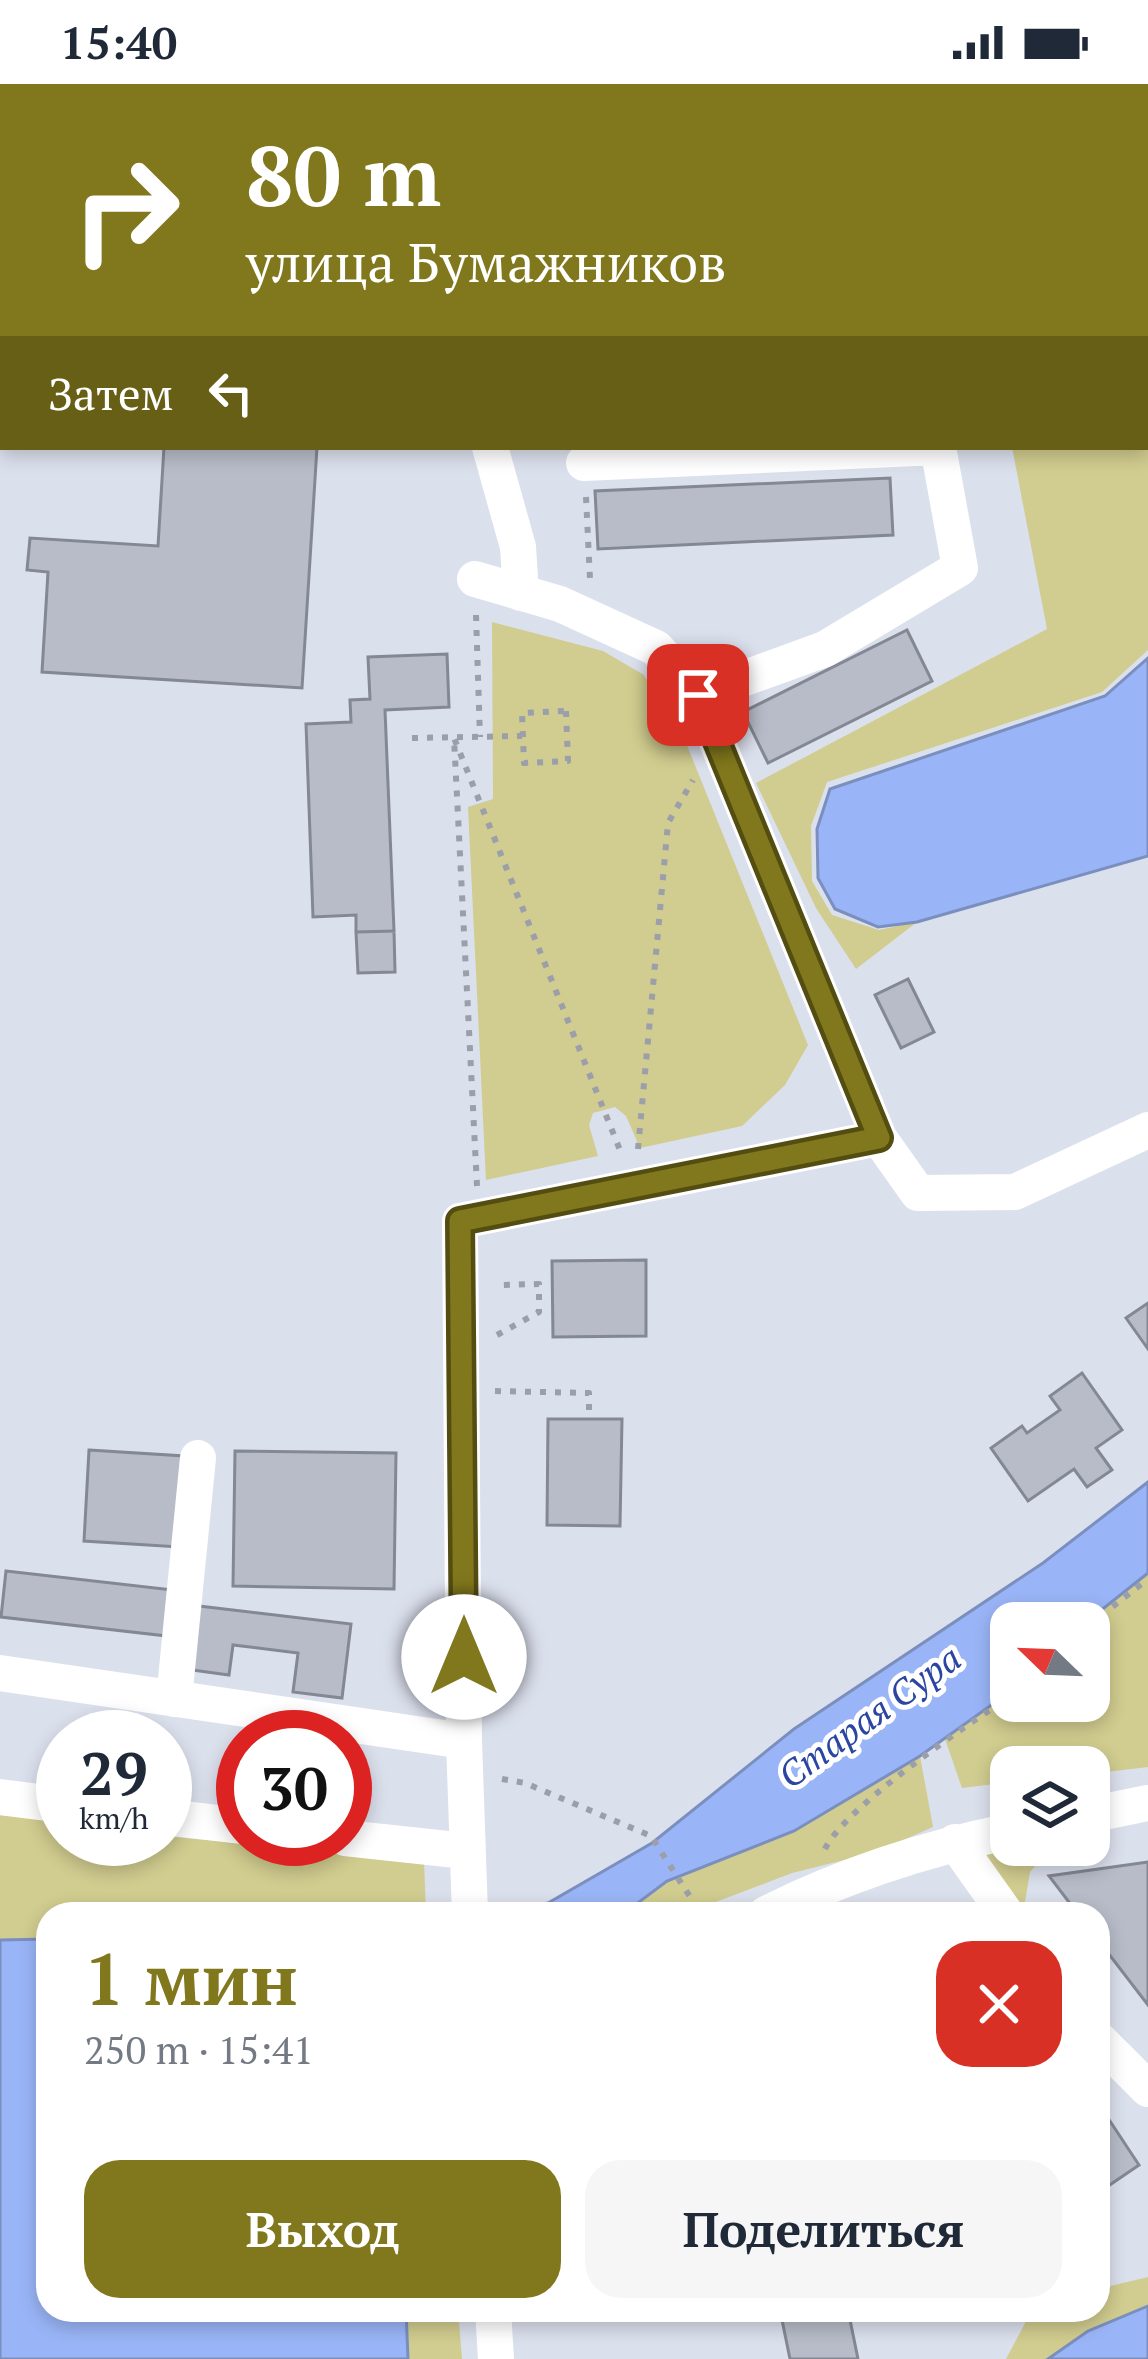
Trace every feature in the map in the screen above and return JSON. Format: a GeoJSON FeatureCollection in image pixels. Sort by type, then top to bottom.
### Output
{"type":"FeatureCollection","features":[{"type":"Feature","properties":{"kind":"street"},"geometry":{"type":"LineString","coordinates":[[491,450],[518,547],[521,593]]}},
{"type":"Feature","properties":{"kind":"street"},"geometry":{"type":"LineString","coordinates":[[584,463],[872,450]]}},
{"type":"Feature","properties":{"kind":"street"},"geometry":{"type":"LineString","coordinates":[[698,695],[825,649],[960,568],[939,450]]}},
{"type":"Feature","properties":{"kind":"street"},"geometry":{"type":"LineString","coordinates":[[475,579],[592,619],[656,648],[698,695],[879,1138],[918,1193],[1015,1192],[1148,1130]]}},
{"type":"Feature","properties":{"kind":"street"},"geometry":{"type":"LineString","coordinates":[[470,1902],[460,1221],[879,1138]]}},
{"type":"Feature","properties":{"kind":"street"},"geometry":{"type":"LineString","coordinates":[[174,1699],[199,1458]]}},
{"type":"Feature","properties":{"kind":"street"},"geometry":{"type":"LineString","coordinates":[[0,1673],[464,1741]]}},
{"type":"Feature","properties":{"kind":"street"},"geometry":{"type":"LineString","coordinates":[[0,1797],[36,1801]]}},
{"type":"Feature","properties":{"kind":"street"},"geometry":{"type":"LineString","coordinates":[[1110,1811],[1148,1803]]}},
{"type":"Feature","properties":{"kind":"street"},"geometry":{"type":"LineString","coordinates":[[793,1902],[955,1842],[990,1835]]}},
{"type":"Feature","properties":{"kind":"street"},"geometry":{"type":"LineString","coordinates":[[372,1841],[466,1851]]}},
{"type":"Feature","properties":{"kind":"street"},"geometry":{"type":"LineString","coordinates":[[955,1842],[998,1902]]}},
{"type":"Feature","properties":{"kind":"street"},"geometry":{"type":"LineString","coordinates":[[1110,2051],[1148,2090]]}},
{"type":"Feature","properties":{"kind":"street"},"geometry":{"type":"LineString","coordinates":[[494,2322],[496,2359]]}},
{"type":"Feature","properties":{"kind":"path"},"geometry":{"type":"LineString","coordinates":[[584,463],[592,619]]}},
{"type":"Feature","properties":{"kind":"path"},"geometry":{"type":"LineString","coordinates":[[475,579],[480,737]]}},
{"type":"Feature","properties":{"kind":"path"},"geometry":{"type":"LineString","coordinates":[[566,711],[568,761],[524,763],[523,736],[522,713],[566,711]]}},
{"type":"Feature","properties":{"kind":"path"},"geometry":{"type":"LineString","coordinates":[[412,738],[523,736]]}},
{"type":"Feature","properties":{"kind":"path"},"geometry":{"type":"LineString","coordinates":[[454,738],[635,1186]]}},
{"type":"Feature","properties":{"kind":"path"},"geometry":{"type":"LineString","coordinates":[[454,738],[479,1218]]}},
{"type":"Feature","properties":{"kind":"path"},"geometry":{"type":"LineString","coordinates":[[635,1186],[668,823],[717,742]]}},
{"type":"Feature","properties":{"kind":"path"},"geometry":{"type":"LineString","coordinates":[[483,1342],[538,1312],[539,1284],[500,1285]]}},
{"type":"Feature","properties":{"kind":"path"},"geometry":{"type":"LineString","coordinates":[[482,1390],[589,1393],[589,1409]]}},
{"type":"Feature","properties":{"kind":"path"},"geometry":{"type":"LineString","coordinates":[[1110,1609],[1148,1579]]}},
{"type":"Feature","properties":{"kind":"path"},"geometry":{"type":"LineString","coordinates":[[785,1902],[832,1835],[932,1751],[990,1711]]}},
{"type":"Feature","properties":{"kind":"path"},"geometry":{"type":"LineString","coordinates":[[487,1776],[525,1783],[651,1836],[693,1902]]}},
{"type":"Feature","properties":{"kind":"shaded area"},"geometry":{"type":"Polygon","coordinates":[[[1013,450],[1148,450],[1148,650],[1102,692],[827,782],[811,826],[812,881],[832,915],[879,930],[917,922],[856,969],[816,908],[756,783],[1047,629],[1013,450]]]}},
{"type":"Feature","properties":{"kind":"shaded area"},"geometry":{"type":"Polygon","coordinates":[[[492,622],[603,651],[644,675],[684,738],[808,1045],[785,1085],[742,1126],[640,1148],[626,1116],[615,1107],[593,1113],[589,1125],[598,1156],[486,1180],[468,807],[493,799],[492,622]]]}},
{"type":"Feature","properties":{"kind":"shaded area"},"geometry":{"type":"Polygon","coordinates":[[[1148,1573],[1148,1767],[1110,1772],[1110,1746],[990,1746],[990,1785],[962,1788],[945,1739],[990,1706],[990,1722],[1110,1722],[1110,1603],[1148,1573]]]}},
{"type":"Feature","properties":{"kind":"shaded area"},"geometry":{"type":"Polygon","coordinates":[[[920,1756],[933,1827],[876,1852],[792,1873],[716,1902],[639,1902],[667,1881],[794,1831],[920,1756]]]}},
{"type":"Feature","properties":{"kind":"shaded area"},"geometry":{"type":"Polygon","coordinates":[[[0,1808],[36,1816],[36,1866],[192,1866],[192,1839],[216,1841],[216,1866],[372,1866],[372,1856],[424,1861],[426,1902],[36,1902],[36,1939],[0,1940],[0,1808]]]}},
{"type":"Feature","properties":{"kind":"shaded area"},"geometry":{"type":"Polygon","coordinates":[[[990,1848],[990,1866],[1035,1866],[1025,1902],[1013,1902],[971,1850],[990,1848]]]}},
{"type":"Feature","properties":{"kind":"shaded area"},"geometry":{"type":"Polygon","coordinates":[[[1148,2277],[1148,2306],[1110,2322],[1110,2286],[1148,2277]]]}},
{"type":"Feature","properties":{"kind":"shaded area"},"geometry":{"type":"Polygon","coordinates":[[[406,2322],[459,2322],[462,2359],[408,2359],[406,2322]]]}},
{"type":"Feature","properties":{"kind":"shaded area"},"geometry":{"type":"Polygon","coordinates":[[[1026,2322],[1110,2322],[1048,2359],[1006,2359],[1026,2322]]]}},
{"type":"Feature","properties":{"kind":"water"},"geometry":{"type":"Polygon","coordinates":[[[1148,658],[1148,856],[917,922],[878,927],[835,909],[818,878],[817,829],[830,789],[1105,696],[1148,658]]]}},
{"type":"Feature","properties":{"kind":"water","name":"Старая Сура"},"geometry":{"type":"Polygon","coordinates":[[[1148,1482],[1148,1573],[1110,1603],[990,1602],[990,1706],[920,1756],[794,1831],[667,1881],[639,1902],[550,1902],[652,1843],[794,1729],[1043,1563],[1148,1482]]]}},
{"type":"Feature","properties":{"kind":"water"},"geometry":{"type":"Polygon","coordinates":[[[36,1939],[36,2322],[406,2322],[408,2359],[0,2359],[0,1940],[36,1939]]]}},
{"type":"Feature","properties":{"kind":"water"},"geometry":{"type":"Polygon","coordinates":[[[1148,2306],[1148,2359],[1048,2359],[1088,2331],[1148,2306]]]}},
{"type":"Feature","properties":{"kind":"building"},"geometry":{"type":"Polygon","coordinates":[[[164,450],[317,450],[302,688],[42,672],[48,572],[27,570],[30,538],[158,546],[164,450]]]}},
{"type":"Feature","properties":{"kind":"building"},"geometry":{"type":"Polygon","coordinates":[[[890,478],[893,535],[598,549],[595,491],[890,478]]]}},
{"type":"Feature","properties":{"kind":"building"},"geometry":{"type":"Polygon","coordinates":[[[907,630],[932,681],[768,763],[743,712],[907,630]]]}},
{"type":"Feature","properties":{"kind":"building"},"geometry":{"type":"Polygon","coordinates":[[[447,654],[449,707],[385,710],[394,931],[356,932],[356,915],[313,917],[306,724],[351,722],[350,700],[370,699],[368,657],[447,654]]]}},
{"type":"Feature","properties":{"kind":"building"},"geometry":{"type":"Polygon","coordinates":[[[394,931],[395,972],[358,973],[356,932],[394,931]]]}},
{"type":"Feature","properties":{"kind":"building"},"geometry":{"type":"Polygon","coordinates":[[[908,979],[934,1032],[901,1048],[875,995],[908,979]]]}},
{"type":"Feature","properties":{"kind":"building"},"geometry":{"type":"Polygon","coordinates":[[[646,1260],[646,1336],[553,1337],[552,1261],[646,1260]]]}},
{"type":"Feature","properties":{"kind":"building"},"geometry":{"type":"Polygon","coordinates":[[[1148,1303],[1148,1349],[1126,1318],[1148,1303]]]}},
{"type":"Feature","properties":{"kind":"building"},"geometry":{"type":"Polygon","coordinates":[[[1082,1373],[1122,1430],[1096,1448],[1112,1470],[1087,1487],[1074,1469],[1028,1501],[991,1448],[1022,1426],[1027,1433],[1060,1410],[1050,1396],[1082,1373]]]}},
{"type":"Feature","properties":{"kind":"building"},"geometry":{"type":"Polygon","coordinates":[[[548,1419],[622,1419],[620,1526],[547,1525],[548,1419]]]}},
{"type":"Feature","properties":{"kind":"building"},"geometry":{"type":"Polygon","coordinates":[[[89,1450],[184,1456],[179,1547],[84,1541],[89,1450]]]}},
{"type":"Feature","properties":{"kind":"building"},"geometry":{"type":"Polygon","coordinates":[[[235,1451],[396,1453],[394,1589],[233,1586],[235,1451]]]}},
{"type":"Feature","properties":{"kind":"building"},"geometry":{"type":"Polygon","coordinates":[[[6,1571],[173,1590],[167,1636],[1,1617],[6,1571]]]}},
{"type":"Feature","properties":{"kind":"building"},"geometry":{"type":"Polygon","coordinates":[[[199,1606],[351,1624],[342,1698],[293,1692],[298,1653],[233,1645],[229,1675],[192,1670],[199,1606]]]}},
{"type":"Feature","properties":{"kind":"building"},"geometry":{"type":"Polygon","coordinates":[[[1148,1862],[1148,2005],[1110,1956],[1110,1902],[1069,1902],[1049,1876],[1148,1862]]]}},
{"type":"Feature","properties":{"kind":"building"},"geometry":{"type":"Polygon","coordinates":[[[1110,2121],[1139,2165],[1110,2185],[1110,2121]]]}},
{"type":"Feature","properties":{"kind":"building"},"geometry":{"type":"Polygon","coordinates":[[[782,2322],[850,2322],[858,2359],[790,2359],[782,2322]]]}},
{"type":"Feature","properties":{"kind":"route"},"geometry":{"type":"LineString","coordinates":[[464,1657],[460,1221],[879,1138],[698,695]]}}]}
